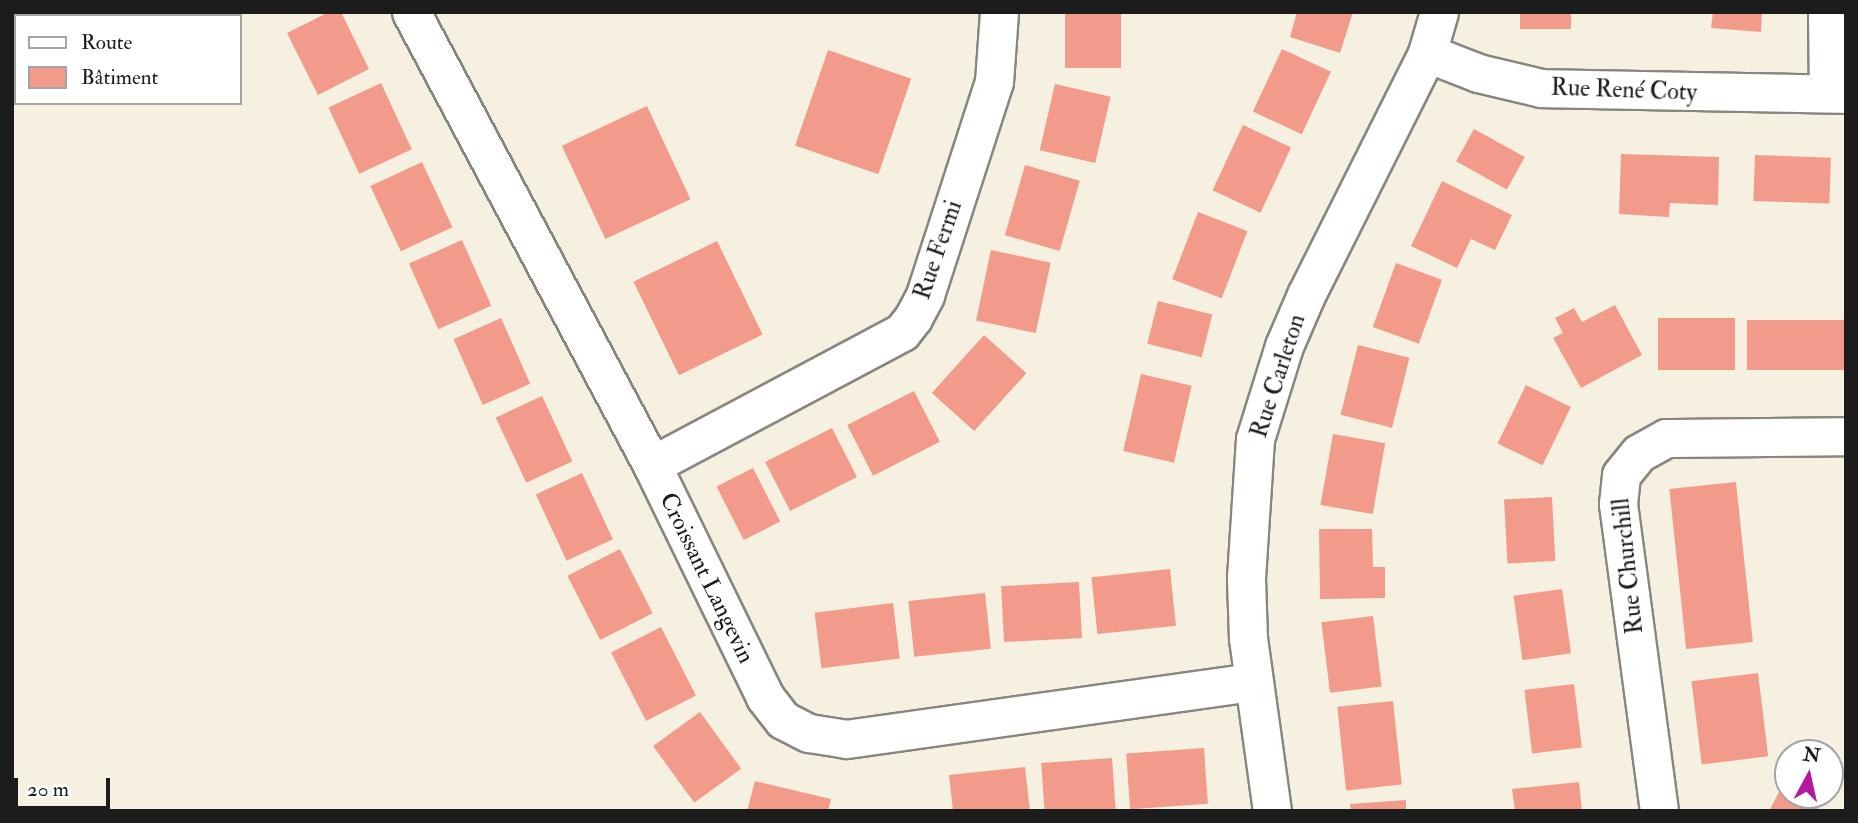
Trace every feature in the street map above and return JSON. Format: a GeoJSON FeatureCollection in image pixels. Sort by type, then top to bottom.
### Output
{"type":"FeatureCollection","features":[{"type":"Feature","properties":{"kind":"street","name":"Croissant Langevin"},"geometry":{"type":"LineString","coordinates":[[411,12],[652,465],[765,697],[783,719],[809,733],[846,739],[1254,682]]}},
{"type":"Feature","properties":{"kind":"street","name":"Rue Fermi"},"geometry":{"type":"LineString","coordinates":[[652,465],[902,331],[913,318],[925,295],[994,82],[999,12]]}},
{"type":"Feature","properties":{"kind":"street","name":"Rue Carleton"},"geometry":{"type":"LineString","coordinates":[[1272,811],[1254,682],[1245,578],[1255,439],[1284,346],[1306,295],[1427,53],[1439,12]]}},
{"type":"Feature","properties":{"kind":"street","name":"Rue René Coty"},"geometry":{"type":"LineString","coordinates":[[1427,53],[1478,73],[1541,88],[1837,93],[1828,12]]}},
{"type":"Feature","properties":{"kind":"street","name":"Rue Churchill"},"geometry":{"type":"LineString","coordinates":[[1659,811],[1619,515],[1621,475],[1639,453],[1666,438],[1846,436]]}},
{"type":"Feature","properties":{"kind":"building"},"geometry":{"type":"Polygon","coordinates":[[[329,12],[341,12],[369,69],[318,95],[287,33],[329,12]]]}},
{"type":"Feature","properties":{"kind":"building"},"geometry":{"type":"Polygon","coordinates":[[[1065,12],[1121,12],[1121,68],[1065,68],[1065,12]]]}},
{"type":"Feature","properties":{"kind":"building"},"geometry":{"type":"Polygon","coordinates":[[[1297,12],[1353,12],[1340,53],[1290,37],[1297,12]]]}},
{"type":"Feature","properties":{"kind":"building"},"geometry":{"type":"Polygon","coordinates":[[[1520,12],[1571,12],[1571,29],[1520,29],[1520,12]]]}},
{"type":"Feature","properties":{"kind":"building"},"geometry":{"type":"Polygon","coordinates":[[[1713,12],[1762,12],[1761,32],[1711,28],[1713,12]]]}},
{"type":"Feature","properties":{"kind":"building"},"geometry":{"type":"Polygon","coordinates":[[[1282,49],[1331,72],[1302,134],[1253,112],[1282,49]]]}},
{"type":"Feature","properties":{"kind":"building"},"geometry":{"type":"Polygon","coordinates":[[[828,50],[911,79],[878,174],[795,145],[828,50]]]}},
{"type":"Feature","properties":{"kind":"building"},"geometry":{"type":"Polygon","coordinates":[[[381,83],[412,149],[359,174],[328,108],[381,83]]]}},
{"type":"Feature","properties":{"kind":"building"},"geometry":{"type":"Polygon","coordinates":[[[1055,84],[1111,97],[1095,163],[1040,150],[1055,84]]]}},
{"type":"Feature","properties":{"kind":"building"},"geometry":{"type":"Polygon","coordinates":[[[647,106],[691,199],[605,239],[562,146],[647,106]]]}},
{"type":"Feature","properties":{"kind":"building"},"geometry":{"type":"Polygon","coordinates":[[[1243,125],[1291,147],[1261,213],[1213,190],[1243,125]]]}},
{"type":"Feature","properties":{"kind":"building"},"geometry":{"type":"Polygon","coordinates":[[[1474,129],[1525,157],[1507,189],[1456,161],[1474,129]]]}},
{"type":"Feature","properties":{"kind":"building"},"geometry":{"type":"Polygon","coordinates":[[[1621,154],[1719,157],[1718,205],[1670,203],[1669,217],[1619,214],[1621,154]]]}},
{"type":"Feature","properties":{"kind":"building"},"geometry":{"type":"Polygon","coordinates":[[[1755,155],[1831,158],[1829,204],[1753,201],[1755,155]]]}},
{"type":"Feature","properties":{"kind":"building"},"geometry":{"type":"Polygon","coordinates":[[[422,162],[452,227],[401,251],[370,186],[422,162]]]}},
{"type":"Feature","properties":{"kind":"building"},"geometry":{"type":"Polygon","coordinates":[[[1025,165],[1080,181],[1060,251],[1005,235],[1025,165]]]}},
{"type":"Feature","properties":{"kind":"building"},"geometry":{"type":"Polygon","coordinates":[[[1442,181],[1512,215],[1495,250],[1471,239],[1457,268],[1411,246],[1442,181]]]}},
{"type":"Feature","properties":{"kind":"building"},"geometry":{"type":"Polygon","coordinates":[[[1198,212],[1247,231],[1222,298],[1172,279],[1198,212]]]}},
{"type":"Feature","properties":{"kind":"building"},"geometry":{"type":"Polygon","coordinates":[[[462,240],[491,306],[438,329],[409,264],[462,240]]]}},
{"type":"Feature","properties":{"kind":"building"},"geometry":{"type":"Polygon","coordinates":[[[717,241],[763,334],[679,375],[633,282],[717,241]]]}},
{"type":"Feature","properties":{"kind":"building"},"geometry":{"type":"Polygon","coordinates":[[[991,250],[1051,263],[1036,333],[976,320],[991,250]]]}},
{"type":"Feature","properties":{"kind":"building"},"geometry":{"type":"Polygon","coordinates":[[[1396,263],[1442,280],[1419,344],[1373,327],[1396,263]]]}},
{"type":"Feature","properties":{"kind":"building"},"geometry":{"type":"Polygon","coordinates":[[[1158,301],[1212,315],[1202,357],[1147,344],[1158,301]]]}},
{"type":"Feature","properties":{"kind":"building"},"geometry":{"type":"Polygon","coordinates":[[[1615,305],[1642,355],[1581,388],[1553,338],[1563,333],[1555,318],[1574,308],[1582,322],[1615,305]]]}},
{"type":"Feature","properties":{"kind":"building"},"geometry":{"type":"Polygon","coordinates":[[[501,318],[530,384],[483,405],[453,339],[501,318]]]}},
{"type":"Feature","properties":{"kind":"building"},"geometry":{"type":"Polygon","coordinates":[[[1658,318],[1735,318],[1735,370],[1658,370],[1658,318]]]}},
{"type":"Feature","properties":{"kind":"building"},"geometry":{"type":"Polygon","coordinates":[[[1747,320],[1845,320],[1845,370],[1747,370],[1747,320]]]}},
{"type":"Feature","properties":{"kind":"building"},"geometry":{"type":"Polygon","coordinates":[[[984,335],[1026,373],[974,431],[932,393],[984,335]]]}},
{"type":"Feature","properties":{"kind":"building"},"geometry":{"type":"Polygon","coordinates":[[[1358,345],[1409,358],[1392,428],[1341,415],[1358,345]]]}},
{"type":"Feature","properties":{"kind":"building"},"geometry":{"type":"Polygon","coordinates":[[[1141,374],[1192,386],[1174,463],[1123,451],[1141,374]]]}},
{"type":"Feature","properties":{"kind":"building"},"geometry":{"type":"Polygon","coordinates":[[[1526,385],[1571,407],[1542,465],[1498,443],[1526,385]]]}},
{"type":"Feature","properties":{"kind":"building"},"geometry":{"type":"Polygon","coordinates":[[[914,391],[940,442],[873,476],[847,425],[914,391]]]}},
{"type":"Feature","properties":{"kind":"building"},"geometry":{"type":"Polygon","coordinates":[[[542,396],[572,461],[526,483],[496,418],[542,396]]]}},
{"type":"Feature","properties":{"kind":"building"},"geometry":{"type":"Polygon","coordinates":[[[832,428],[857,477],[790,511],[765,462],[832,428]]]}},
{"type":"Feature","properties":{"kind":"building"},"geometry":{"type":"Polygon","coordinates":[[[1333,434],[1385,443],[1373,514],[1320,505],[1333,434]]]}},
{"type":"Feature","properties":{"kind":"building"},"geometry":{"type":"Polygon","coordinates":[[[753,468],[780,521],[744,540],[716,487],[753,468]]]}},
{"type":"Feature","properties":{"kind":"building"},"geometry":{"type":"Polygon","coordinates":[[[582,473],[613,539],[567,561],[536,495],[582,473]]]}},
{"type":"Feature","properties":{"kind":"building"},"geometry":{"type":"Polygon","coordinates":[[[1736,482],[1753,642],[1686,649],[1669,489],[1736,482]]]}},
{"type":"Feature","properties":{"kind":"building"},"geometry":{"type":"Polygon","coordinates":[[[1552,497],[1555,561],[1507,563],[1504,500],[1552,497]]]}},
{"type":"Feature","properties":{"kind":"building"},"geometry":{"type":"Polygon","coordinates":[[[1319,529],[1372,529],[1373,567],[1385,567],[1385,598],[1320,599],[1319,529]]]}},
{"type":"Feature","properties":{"kind":"building"},"geometry":{"type":"Polygon","coordinates":[[[620,549],[653,613],[600,640],[567,576],[620,549]]]}},
{"type":"Feature","properties":{"kind":"building"},"geometry":{"type":"Polygon","coordinates":[[[1170,569],[1176,626],[1097,634],[1091,577],[1170,569]]]}},
{"type":"Feature","properties":{"kind":"building"},"geometry":{"type":"Polygon","coordinates":[[[1079,582],[1082,638],[1004,642],[1001,586],[1079,582]]]}},
{"type":"Feature","properties":{"kind":"building"},"geometry":{"type":"Polygon","coordinates":[[[1562,589],[1571,653],[1523,660],[1513,596],[1562,589]]]}},
{"type":"Feature","properties":{"kind":"building"},"geometry":{"type":"Polygon","coordinates":[[[985,593],[991,649],[914,657],[908,601],[985,593]]]}},
{"type":"Feature","properties":{"kind":"building"},"geometry":{"type":"Polygon","coordinates":[[[893,603],[900,659],[821,668],[815,613],[893,603]]]}},
{"type":"Feature","properties":{"kind":"building"},"geometry":{"type":"Polygon","coordinates":[[[1373,616],[1382,686],[1330,693],[1321,622],[1373,616]]]}},
{"type":"Feature","properties":{"kind":"building"},"geometry":{"type":"Polygon","coordinates":[[[661,627],[696,696],[646,721],[611,652],[661,627]]]}},
{"type":"Feature","properties":{"kind":"building"},"geometry":{"type":"Polygon","coordinates":[[[1758,673],[1768,756],[1702,765],[1691,681],[1758,673]]]}},
{"type":"Feature","properties":{"kind":"building"},"geometry":{"type":"Polygon","coordinates":[[[1574,684],[1582,748],[1532,754],[1524,690],[1574,684]]]}},
{"type":"Feature","properties":{"kind":"building"},"geometry":{"type":"Polygon","coordinates":[[[1393,701],[1402,785],[1346,790],[1337,707],[1393,701]]]}},
{"type":"Feature","properties":{"kind":"building"},"geometry":{"type":"Polygon","coordinates":[[[700,712],[741,769],[694,803],[653,746],[700,712]]]}},
{"type":"Feature","properties":{"kind":"building"},"geometry":{"type":"Polygon","coordinates":[[[1204,748],[1208,804],[1130,809],[1126,753],[1204,748]]]}},
{"type":"Feature","properties":{"kind":"building"},"geometry":{"type":"Polygon","coordinates":[[[1112,758],[1116,811],[1045,811],[1041,763],[1112,758]]]}},
{"type":"Feature","properties":{"kind":"building"},"geometry":{"type":"Polygon","coordinates":[[[1025,767],[1030,811],[953,811],[949,775],[1025,767]]]}},
{"type":"Feature","properties":{"kind":"building"},"geometry":{"type":"Polygon","coordinates":[[[755,781],[831,799],[828,811],[747,811],[755,781]]]}},
{"type":"Feature","properties":{"kind":"building"},"geometry":{"type":"Polygon","coordinates":[[[1579,782],[1582,811],[1515,811],[1512,789],[1579,782]]]}},
{"type":"Feature","properties":{"kind":"building"},"geometry":{"type":"Polygon","coordinates":[[[1406,800],[1406,811],[1351,811],[1350,804],[1406,800]]]}},
{"type":"Feature","properties":{"kind":"building"},"geometry":{"type":"Polygon","coordinates":[[[1774,801],[1774,809],[1823,811],[1769,811],[1774,801]]]}}]}
